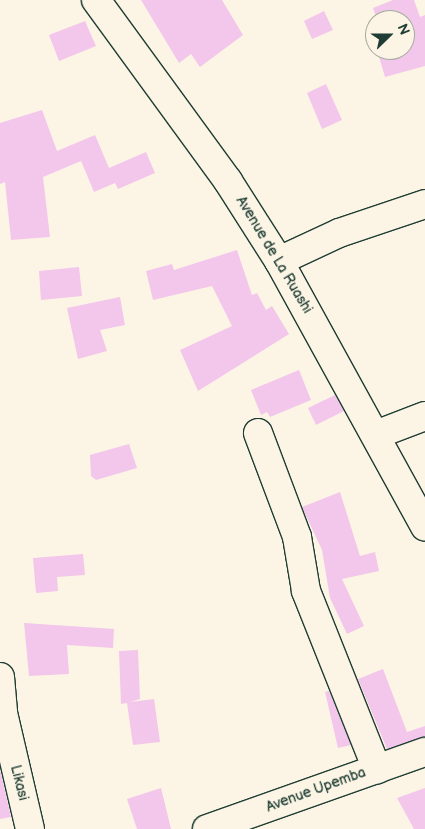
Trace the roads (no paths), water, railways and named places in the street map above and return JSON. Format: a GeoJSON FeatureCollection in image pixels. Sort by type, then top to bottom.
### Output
{"type":"FeatureCollection","features":[{"type":"Feature","properties":{"kind":"street","name":"Avenue de La Ruashi"},"geometry":{"type":"LineString","coordinates":[[96,0],[228,181],[279,261],[378,434],[425,527]]}},
{"type":"Feature","properties":{"kind":"street"},"geometry":{"type":"LineString","coordinates":[[279,261],[339,233],[425,204]]}},
{"type":"Feature","properties":{"kind":"street"},"geometry":{"type":"LineString","coordinates":[[378,434],[425,416]]}},
{"type":"Feature","properties":{"kind":"street"},"geometry":{"type":"LineString","coordinates":[[258,433],[297,537],[306,590],[377,769]]}},
{"type":"Feature","properties":{"kind":"street","name":"Likasi"},"geometry":{"type":"LineString","coordinates":[[0,677],[3,712],[30,829]]}},
{"type":"Feature","properties":{"kind":"street","name":"Avenue Upemba"},"geometry":{"type":"LineString","coordinates":[[207,829],[425,752]]}}]}
